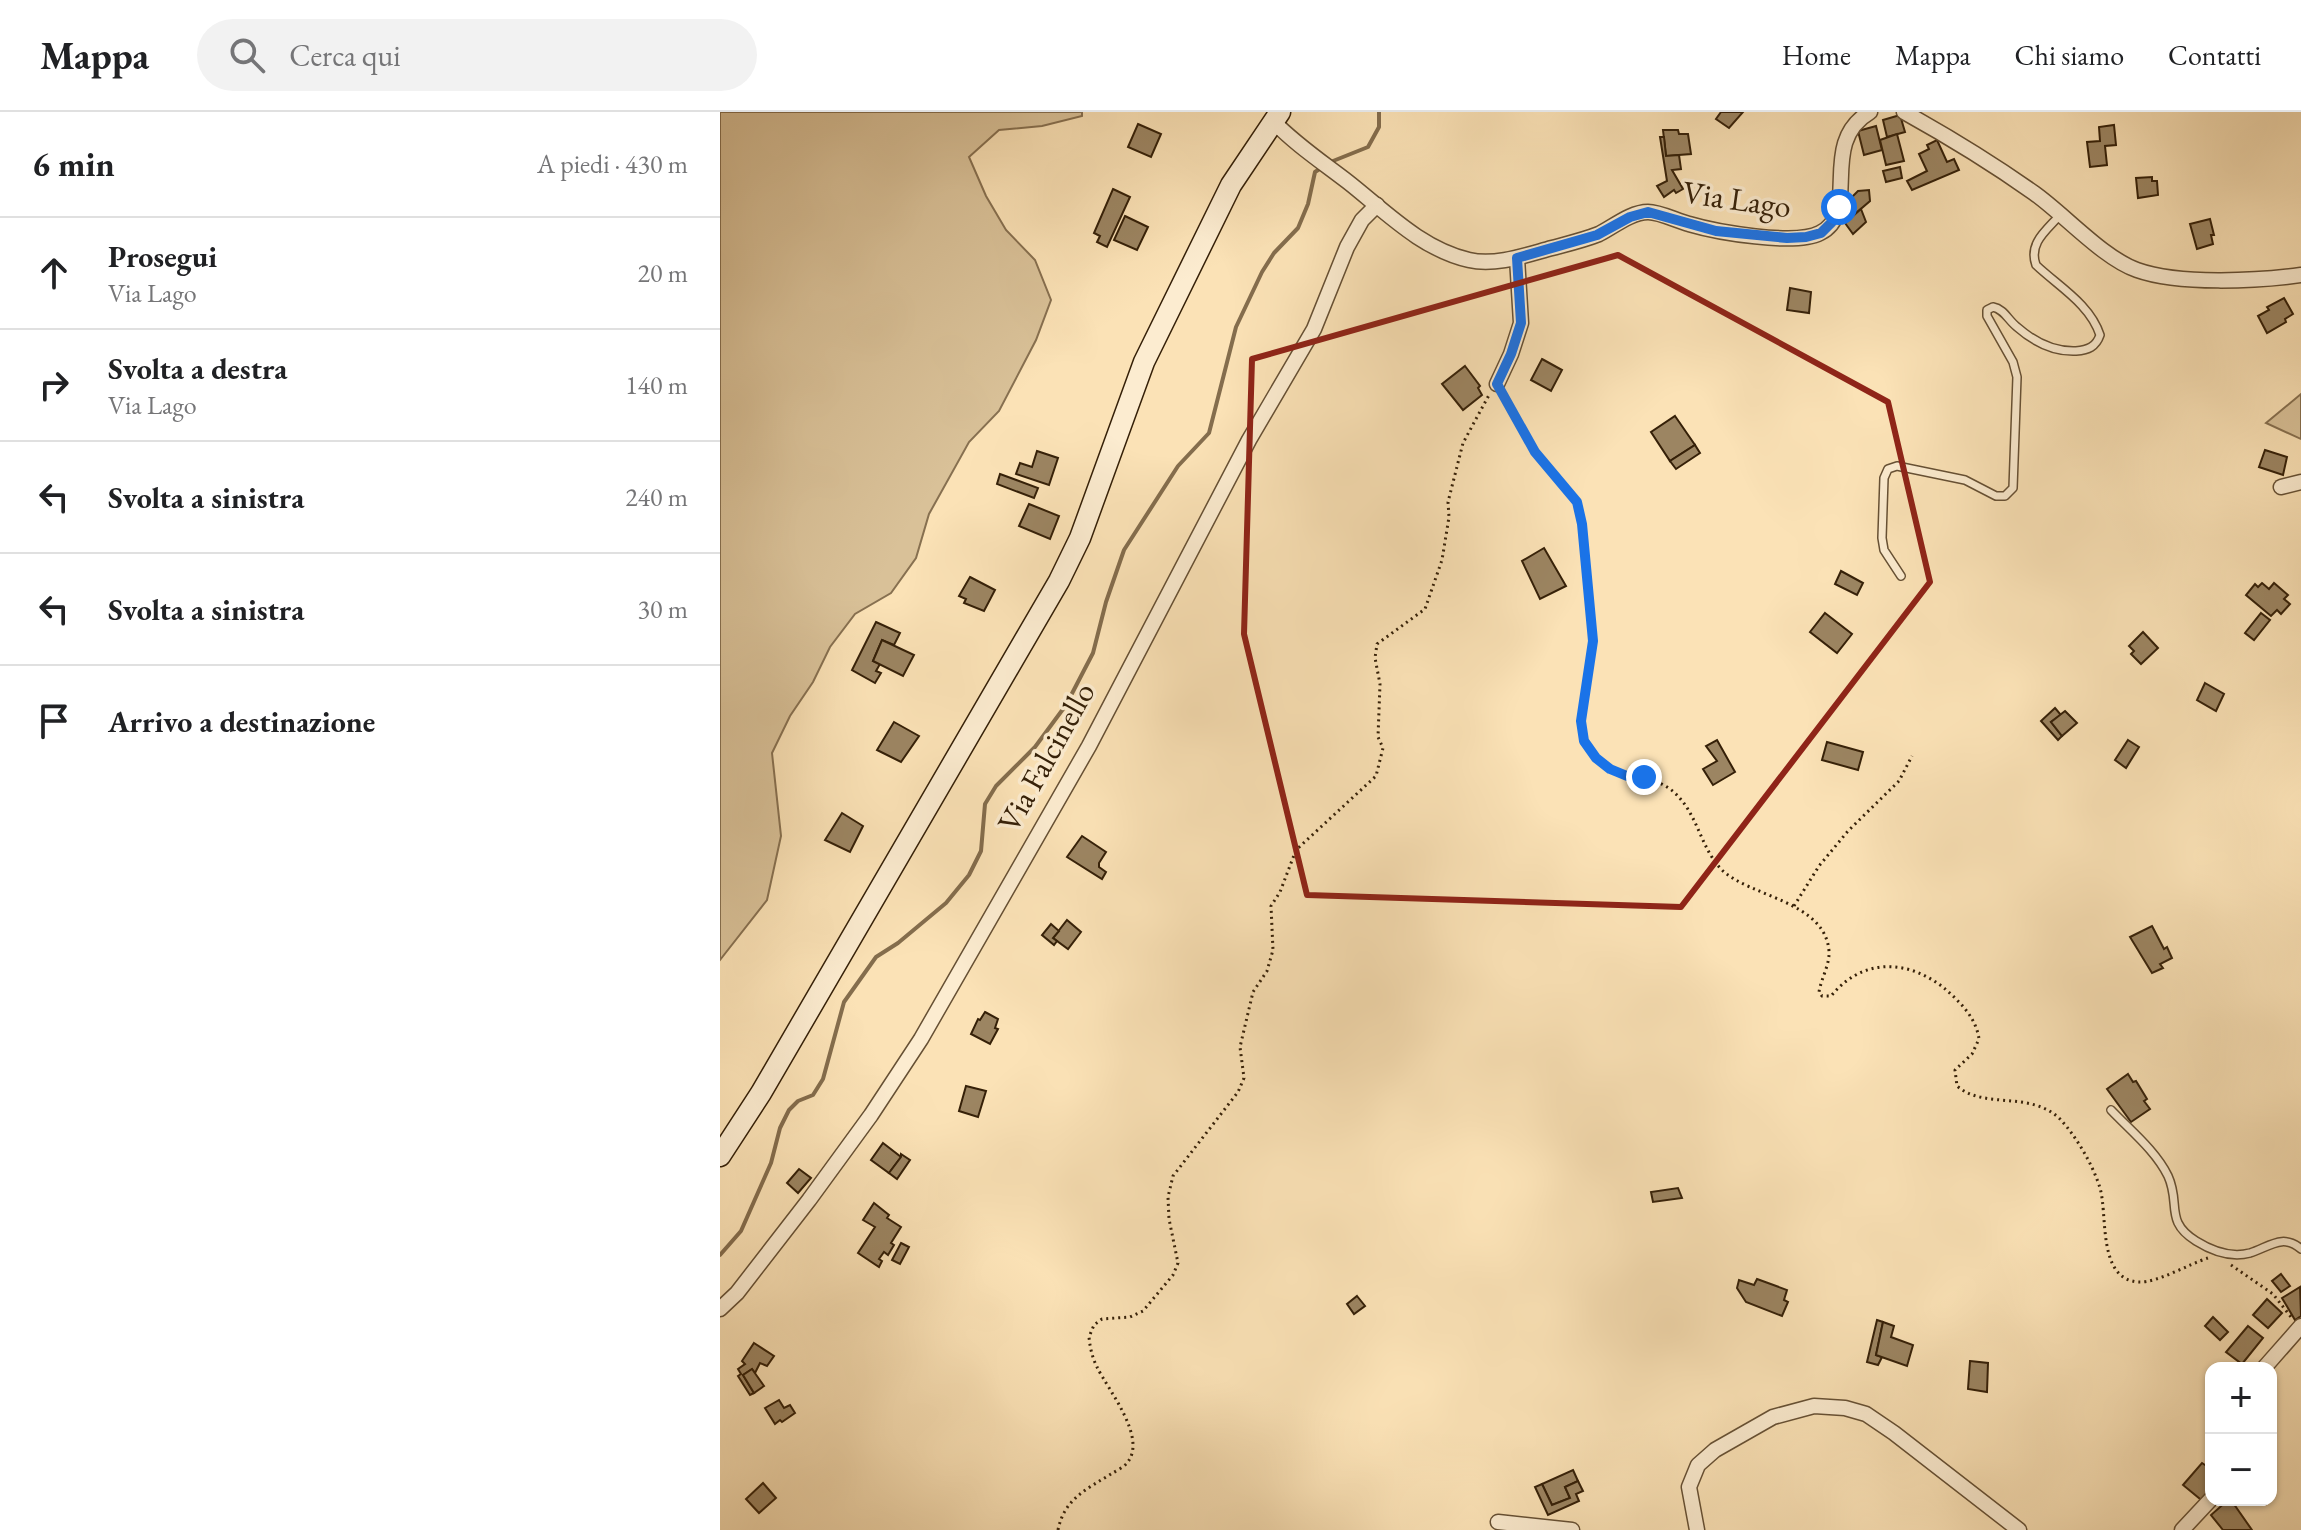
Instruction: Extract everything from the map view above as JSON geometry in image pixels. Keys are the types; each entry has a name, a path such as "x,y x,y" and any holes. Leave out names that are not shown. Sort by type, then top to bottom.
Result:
{"street":[{"name":"Via Lago","path":"1279,122 1414,235 1451,254 1488,262 1517,258 1597,235 1630,217 1648,212 1716,231 1787,238 1821,233 1832,222 1839,207 1843,147 1859,119 1870,112"},
{"path":"1904,112 1948,136 2034,192 2117,260 2137,270 2169,278 2260,280 2301,275"},
{"path":"720,1156 761,1093 1059,581 1080,538 1144,362 1231,185 1279,122"},
{"name":"Via Falcinello","path":"720,1309 737,1293 809,1200 921,1039 1089,746 1249,440 1314,329 1347,247 1372,201"},
{"path":"1497,384 1515,345 1521,323 1517,258"},
{"path":"2281,487 2301,482"},
{"path":"2269,1362 2300,1327"},
{"path":"1697,1530 1689,1487 1698,1465 1715,1450 1773,1417 1814,1406 1845,1408 1866,1414 2019,1530"},
{"path":"2182,1530 2205,1505"},
{"path":"1498,1522 1572,1530"}],"lane":[{"path":"1901,576 1884,550 1882,538 1884,478 1888,469 1897,466 1965,480 1996,496 2005,496 2013,488 2017,377 2013,362 1987,316 1987,310 1999,308 2016,326 2050,348 2065,352 2085,350 2098,341 2100,335 2093,320 2070,292 2036,265 2034,258 2036,244 2062,214"},
{"path":"2111,1110 2159,1161 2169,1178 2178,1226 2194,1240 2231,1255 2248,1253 2278,1241 2289,1242 2301,1249"}],"path":[{"path":"1058,1530 1060,1518 1070,1503 1085,1488 1127,1464 1132,1451 1132,1432 1096,1365 1089,1337 1094,1325 1102,1319 1130,1317 1143,1311 1173,1275 1178,1263 1169,1219 1168,1197 1173,1176 1238,1092 1244,1078 1240,1047 1246,1020 1253,992 1267,971 1273,950 1271,906 1280,892 1296,850 1376,776 1383,748 1378,737 1380,684 1375,658 1377,644 1425,609 1442,560 1449,517 1448,502 1463,443 1475,424 1483,402 1497,384 1535,452 1577,502 1582,524 1593,641 1581,721 1584,741 1596,758 1610,769 1655,781 1679,796 1695,820 1710,855 1724,871 1745,886 1769,893 1808,916 1821,931 1829,950 1820,981 1819,992 1822,996 1831,996 1842,982 1877,967 1908,967 1929,976 1961,1004 1972,1019 1979,1039 1972,1054 1955,1070 1957,1086 1970,1094 2046,1107 2063,1122 2100,1188 2109,1255 2120,1273 2132,1281 2149,1281 2210,1258"},
{"path":"1794,906 1819,866 1848,831 1899,781 1912,756"},
{"path":"2222,1262 2273,1294 2300,1327"}],"highlighted area":[{"path":"1618,255 1888,402 1930,582 1681,907 1307,895 1244,634 1252,359"}],"shaded area":[{"path":"720,112 1082,112 1082,116 1042,126 999,130 969,157 986,196 1006,230 1035,260 1051,300 1036,340 999,411 969,442 929,514 916,558 891,593 855,614 830,647 813,682 790,716 772,753 781,836 767,900 720,960"},
{"path":"2301,394 2301,439 2266,423"}],"building":[{"path":"1721,112 1743,112 1729,128 1716,119"},
{"path":"1900,115 1905,132 1887,137 1883,120"},
{"path":"1138,124 1161,134 1151,157 1128,147"},
{"path":"2114,125 2116,145 2105,146 2107,165 2090,167 2087,142 2100,141 2099,127"},
{"path":"1876,126 1882,150 1864,155 1858,131"},
{"path":"1663,130 1688,134 1691,154 1666,156"},
{"path":"1897,134 1904,161 1886,165 1880,140"},
{"path":"1660,137 1664,137 1666,156 1679,155 1681,169 1672,170 1683,189 1676,193 1674,190 1664,197 1657,186 1667,181"},
{"path":"1937,140 1947,162 1954,159 1959,170 1912,190 1907,181 1927,171 1919,154"},
{"path":"1900,167 1902,178 1886,182 1883,171"},
{"path":"2152,177 2152,181 2157,181 2158,195 2138,198 2136,178"},
{"path":"1113,189 1130,197 1107,247 1097,242 1100,236 1094,233"},
{"path":"1869,190 1870,201 1856,213 1850,199 1858,191"},
{"path":"1861,209 1866,222 1853,234 1845,223"},
{"path":"1125,216 1148,227 1137,250 1114,240"},
{"path":"2210,219 2213,244 2197,249 2190,224"},
{"path":"1790,288 1811,292 1809,313 1787,310"},
{"path":"2284,298 2293,314 2267,333 2258,316"},
{"path":"1542,359 1562,370 1551,391 1531,380"},
{"path":"1465,366 1480,386 1482,395 1463,410 1442,384"},
{"path":"1675,416 1695,445 1670,461 1651,432"},
{"path":"1695,445 1700,453 1676,469 1670,461"},
{"path":"2265,450 2287,457 2283,475 2259,467"},
{"path":"1037,451 1058,458 1049,485 1016,474 1020,463 1032,467"},
{"path":"1000,474 1038,488 1034,498 997,484"},
{"path":"1029,504 1059,516 1050,539 1019,526"},
{"path":"1544,548 1566,586 1540,599 1522,561"},
{"path":"1841,571 1863,583 1857,595 1835,584"},
{"path":"970,577 995,590 984,611 964,603 966,599 959,596"},
{"path":"2262,583 2269,589 2274,583 2288,595 2284,599 2290,604 2281,614 2277,610 2271,616 2246,595 2255,584 2258,587"},
{"path":"1825,613 1852,634 1837,653 1810,632"},
{"path":"2261,613 2270,620 2254,640 2245,633"},
{"path":"876,622 900,633 894,645 882,640 873,661 880,664 876,671 881,673 875,683 852,670"},
{"path":"2143,632 2158,648 2141,664 2131,654 2134,651 2129,646"},
{"path":"882,640 914,655 903,676 873,661"},
{"path":"2205,683 2224,694 2216,711 2197,700"},
{"path":"2055,708 2061,715 2051,722 2062,736 2058,740 2041,721"},
{"path":"2065,711 2077,723 2062,736 2051,722"},
{"path":"894,722 919,736 901,762 877,750"},
{"path":"1717,740 1735,772 1713,785 1703,769 1717,761 1706,746"},
{"path":"2128,740 2139,747 2126,768 2115,760"},
{"path":"1827,742 1863,752 1858,770 1822,760"},
{"path":"842,813 863,826 850,852 825,840"},
{"path":"1082,836 1106,852 1099,863 1099,867 1106,872 1102,879 1067,857"},
{"path":"1067,920 1081,932 1068,949 1053,938"},
{"path":"1051,924 1059,931 1053,938 1057,941 1054,945 1042,935"},
{"path":"2152,926 2172,958 2160,964 2163,968 2152,973 2130,937"},
{"path":"985,1012 998,1019 995,1028 998,1029 990,1044 971,1034"},
{"path":"2128,1074 2133,1082 2136,1081 2150,1109 2131,1122 2107,1089"},
{"path":"966,1086 986,1091 978,1117 959,1111"},
{"path":"883,1143 901,1157 889,1173 871,1160"},
{"path":"901,1154 910,1160 897,1179 889,1173"},
{"path":"799,1169 811,1178 798,1193 787,1183"},
{"path":"1678,1188 1682,1198 1653,1202 1651,1192"},
{"path":"874,1203 889,1215 887,1218 901,1227 888,1255 884,1252 879,1259 882,1261 879,1267 858,1253 875,1227 863,1220"},
{"path":"901,1243 909,1247 900,1264 892,1260"},
{"path":"2281,1274 2290,1286 2281,1292 2272,1281"},
{"path":"1757,1279 1787,1290 1784,1300 1788,1302 1782,1316 1746,1302 1737,1288 1739,1280 1754,1285"},
{"path":"2300,1287 2301,1316 2295,1320 2282,1298"},
{"path":"1357,1296 1365,1306 1354,1314 1347,1304"},
{"path":"2267,1299 2282,1313 2268,1328 2253,1315"},
{"path":"2213,1317 2228,1332 2220,1340 2205,1326"},
{"path":"1877,1320 1883,1322 1876,1355 1882,1357 1878,1365 1867,1362"},
{"path":"1883,1322 1894,1326 1891,1337 1913,1345 1907,1366 1876,1355"},
{"path":"2248,1326 2263,1338 2244,1362 2226,1352"},
{"path":"754,1343 774,1356 767,1366 760,1363 755,1373 752,1369 743,1375 754,1393 750,1395 738,1376 741,1374 738,1369 745,1364 742,1361"},
{"path":"1970,1361 1988,1363 1987,1392 1968,1389"},
{"path":"752,1369 764,1386 754,1393 743,1375"},
{"path":"779,1400 784,1408 790,1405 795,1413 775,1424 765,1408"},
{"path":"2202,1463 2205,1465 2205,1503 2183,1485"},
{"path":"1573,1470 1578,1481 1565,1487 1570,1498 1552,1505 1542,1484"},
{"path":"1578,1481 1583,1491 1576,1494 1579,1501 1548,1515 1535,1487 1542,1484 1552,1505 1570,1498 1565,1487"},
{"path":"763,1483 776,1498 759,1513 746,1499"},
{"path":"2221,1506 2235,1506 2252,1530 2223,1530 2211,1515"}],"waterway":[{"path":"1328,163 1368,147 1379,127 1379,112"},
{"path":"720,1255 741,1231 771,1163 780,1128 789,1110 798,1101 813,1095 823,1079 844,1002 876,957 946,903 969,875 981,851 985,804 996,786 1035,747 1066,705 1093,653 1124,550 1178,466 1209,433 1236,327 1262,272 1274,253 1298,228 1308,204 1315,172 1321,168"}],"route":[{"path":"1644,777 1627,776 1610,769 1596,758 1584,741 1581,721 1593,641 1582,524 1577,502 1535,452 1497,384 1521,323 1517,258 1597,235 1630,217 1648,212 1716,231 1787,238 1821,233 1832,222 1839,207"}]}
